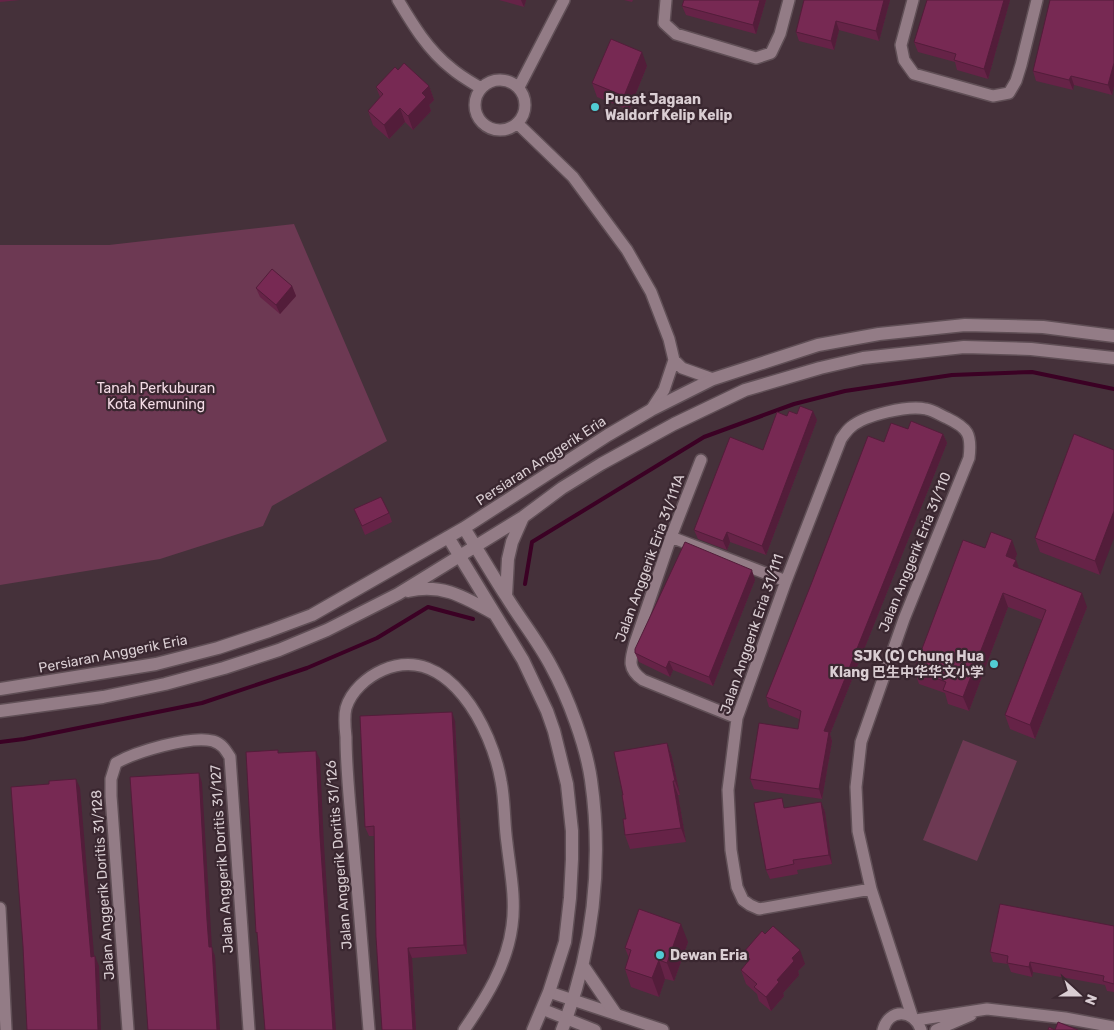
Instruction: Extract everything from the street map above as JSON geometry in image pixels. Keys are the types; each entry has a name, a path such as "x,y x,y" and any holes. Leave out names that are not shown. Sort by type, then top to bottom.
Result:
{"main road":[{"name":"Persiaran Anggerik Eria","path":"0,689 156,664 218,648 312,615 464,528 608,434 651,410 713,379 818,345 879,334 965,325 1044,327 1114,336"},
{"path":"0,711 103,697 165,684 224,668 279,650 327,630 398,594 523,517 562,488 601,464 674,424 745,390 820,368 863,358 964,347 1030,349 1114,358"},
{"path":"506,597 508,559 512,542 523,517"},
{"path":"464,528 551,666 569,704 591,779 595,865 592,919 574,1000 564,1024"},
{"path":"448,537 523,660 554,731 567,784 572,831 570,898 565,942 549,992 532,1030"},
{"path":"398,594 423,588 440,590 467,599 493,613"},
{"path":"583,966 615,1013"}],"street":[{"path":"398,0 427,45 450,68 481,88"},
{"path":"519,87 564,0"},
{"path":"666,0 664,23 676,34 756,58 771,53 780,34 789,0"},
{"path":"913,0 901,45 904,60 914,74 993,96 1009,93 1016,81 1037,0"},
{"path":"501,79 519,87 525,107 517,123 510,128 502,130 486,126 479,120 474,104 476,95 481,88 486,83 501,79"},
{"path":"517,123 573,177 627,250 651,292 669,338 674,360 664,390 651,410"},
{"path":"674,360 682,368 690,372 713,379"},
{"name":"Jalan Anggerik Eria 31/111","path":"871,889 759,909 750,905 743,900 737,887 731,850 728,790 737,718 786,581 841,439 857,423 882,414 913,407 928,409"},
{"name":"Jalan Anggerik Eria 31/110","path":"916,1022 871,889 858,831 856,787 860,742 904,619 968,458 971,444 962,426 928,409"},
{"name":"Jalan Anggerik Eria 31/111A","path":"701,460 670,537 630,657 631,667 636,675 643,680 737,718"},
{"path":"670,537 786,581"},
{"name":"Jalan Anggerik Doritis 31/126","path":"369,1030 347,769 346,710 350,697 363,683 380,671 393,666 418,664 435,671 471,705 481,721 496,757 502,782 511,881 512,925 506,951 496,979 464,1030"},
{"name":"Jalan Anggerik Doritis 31/127","path":"167,745 193,741 212,741 223,746 230,756 250,1030"},
{"name":"Jalan Anggerik Doritis 31/128","path":"128,1030 111,778 116,763 128,756 167,745"},
{"path":"0,908 6,1030"},
{"path":"549,992 663,1030"},
{"path":"542,1009 564,1024 595,1030"},
{"path":"936,1030 987,1009"},
{"path":"882,1030 885,1023 894,1015 906,1014 916,1022 987,1009 1114,1027"}],"green space":[{"name":"Tanah Perkuburan Kota Kemuning","path":"294,224 387,441 272,506 263,526 160,559 0,585 0,245 109,245"},
{"path":"963,740 1017,761 977,861 923,840"}],"building":[{"path":"684,0 760,0 753,25 682,6"},
{"path":"804,0 884,0 876,31 836,21 831,41 796,32"},
{"path":"927,0 1004,0 984,69 954,60 956,54 914,42"},
{"path":"1050,0 1114,0 1114,63 1108,85 1071,76 1069,80 1033,71"},
{"path":"611,39 642,52 624,96 592,83"},
{"path":"404,63 429,86 422,93 426,97 408,116 400,108 384,125 368,111 383,94 376,87 395,67 398,70"},
{"path":"272,269 292,286 276,305 256,288"},
{"path":"800,406 813,411 762,546 727,532 723,541 694,530 730,437 763,450 777,412 787,416 789,411 797,414"},
{"path":"911,421 943,434 824,731 829,732 819,789 750,779 759,723 798,729 801,711 766,697 868,436 884,442 891,423 908,429"},
{"path":"1074,434 1114,450 1114,511 1095,561 1035,538"},
{"path":"381,497 389,513 362,526 354,509"},
{"path":"991,532 1012,540 1006,556 1016,560 1013,566 1082,593 1030,725 1005,715 1046,610 1003,593 963,697 943,690 946,682 914,670 963,540 985,548"},
{"path":"685,542 752,570 709,677 669,661 666,668 635,653 635,649"},
{"path":"452,712 464,945 408,948 413,1030 382,1030 376,937 374,826 365,827 360,716"},
{"path":"667,743 675,781 673,781 681,828 625,835 623,819 626,819 623,795 614,752"},
{"path":"278,750 278,753 316,751 333,1030 265,1030 256,933 246,752"},
{"path":"199,773 207,920 209,947 212,947 217,1030 148,1030 130,777"},
{"path":"76,779 91,957 95,956 98,1030 27,1030 23,946 11,787 49,784 49,781"},
{"path":"782,798 784,808 821,802 829,855 793,860 794,864 766,870 754,803"},
{"path":"1000,904 1114,926 1114,984 1103,981 1104,976 1030,962 1029,967 1007,963 1008,956 990,952"},
{"path":"639,909 681,924 667,963 659,960 652,978 625,969 631,950 625,948"},
{"path":"773,926 800,950 792,958 794,961 777,980 779,982 766,997 754,987 757,984 741,970 750,959 743,953 762,931 765,934"},
{"path":"1058,1022 1078,1030 1055,1030"}],"waterway":[{"path":"525,584 532,542 704,437 794,404 845,391 952,375 1032,372 1114,389"},
{"path":"0,742 24,739 202,703 307,668 377,638 428,607 473,619"}],"place":[{"name":"Pusat Jagaan Waldorf Kelip Kelip","path":"595,107"},
{"name":"SJK (C) Chung Hua Klang 巴生中华华文小学","path":"994,664"},
{"name":"Dewan Eria","path":"660,955"}]}
